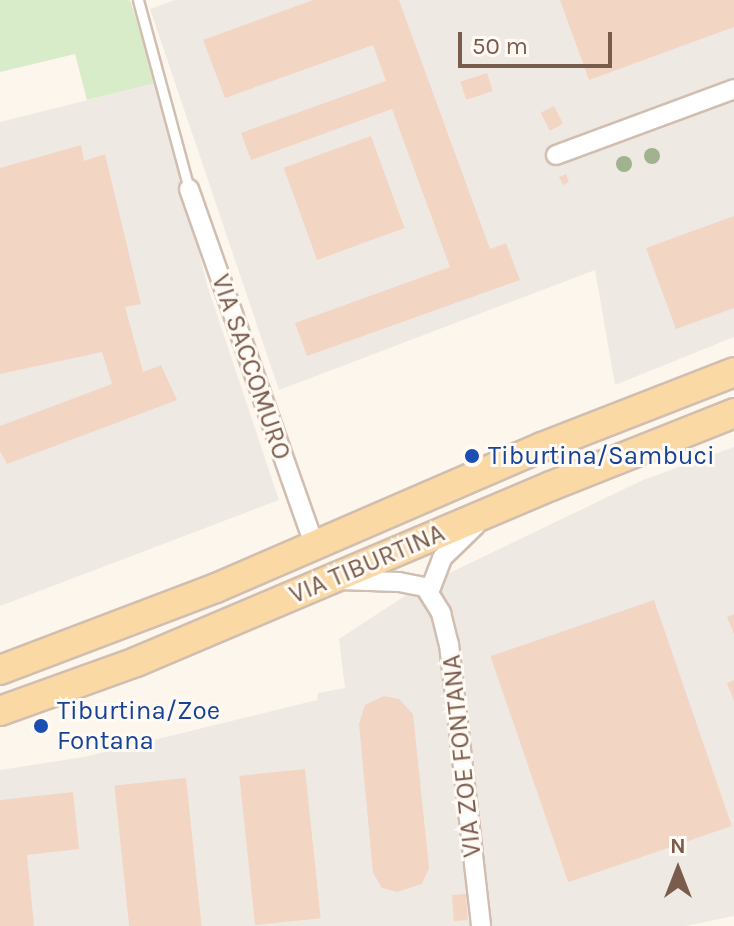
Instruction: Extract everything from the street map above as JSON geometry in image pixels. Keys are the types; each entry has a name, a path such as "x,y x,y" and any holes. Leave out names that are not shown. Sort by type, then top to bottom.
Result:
{"main road":[{"name":"VIA TIBURTINA","path":"0,670 144,617 542,447 734,372"},
{"name":"VIA TIBURTINA","path":"0,711 123,667 492,510 734,413"}],"street":[{"path":"556,155 734,89"},
{"name":"VIA SACCOMURO","path":"189,189 314,544"},
{"path":"328,580 399,582 430,590 442,558 492,510"},
{"name":"VIA ZOE FONTANA","path":"430,590 445,623 449,644 481,926"}],"lane":[{"path":"138,0 189,189"}],"shaded area":[{"path":"175,0 734,0 734,337 615,385 595,270 279,390 150,9"},
{"path":"156,83 208,288 279,500 0,606 0,122"},
{"path":"734,447 734,916 686,926 0,926 0,770 84,757 317,700 318,693 345,688 339,639 414,590 643,480"}],"green space":[{"path":"0,0 130,0 156,83 87,100 75,54 0,72"}],"building":[{"path":"313,0 399,0 490,249 506,243 520,280 307,356 295,323 450,267 392,109 251,160 241,133 386,81 373,45 225,98 203,40"},
{"path":"560,0 734,0 734,27 589,80"},
{"path":"487,73 493,91 466,100 460,82"},
{"path":"554,106 563,124 550,131 541,113"},
{"path":"371,136 405,228 317,260 284,168"},
{"path":"81,145 84,161 105,154 141,304 125,307 143,372 161,365 177,400 7,464 0,451 0,426 112,384 102,352 0,374 0,168"},
{"path":"566,174 569,182 563,185 559,177"},
{"path":"734,216 734,308 676,329 646,248"},
{"path":"654,600 732,826 568,882 490,656"},
{"path":"734,614 734,634 727,617"},
{"path":"734,680 734,701 727,683"},
{"path":"384,696 399,699 413,714 429,868 422,884 397,892 382,888 373,873 359,724 365,705"},
{"path":"305,769 321,918 255,925 239,776"},
{"path":"186,778 202,926 129,926 114,786"},
{"path":"73,792 79,849 27,855 34,926 0,926 0,800"},
{"path":"466,894 468,920 454,921 452,895"}],"place":[{"name":"Tiburtina/Sambuci","path":"472,456"},
{"name":"Tiburtina/Zoe Fontana","path":"41,726"}]}
